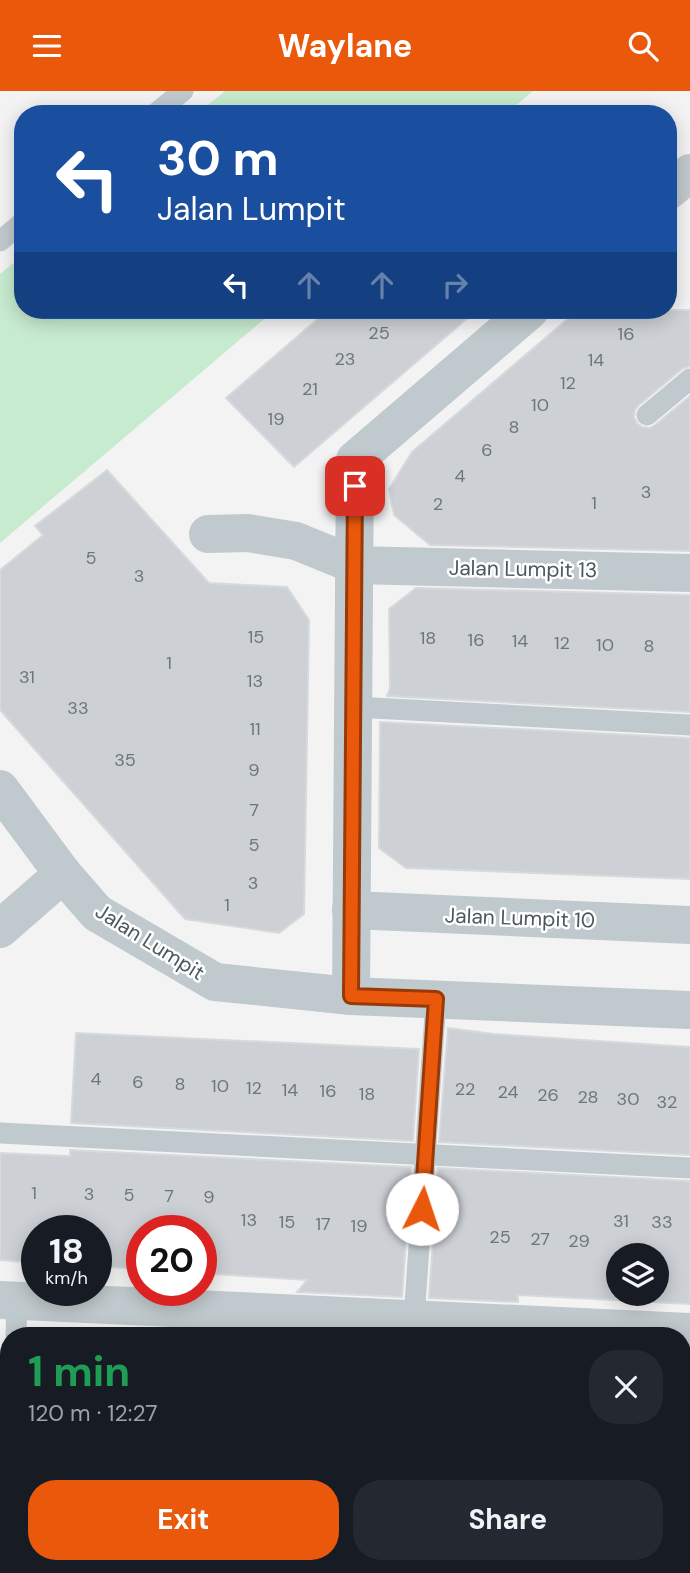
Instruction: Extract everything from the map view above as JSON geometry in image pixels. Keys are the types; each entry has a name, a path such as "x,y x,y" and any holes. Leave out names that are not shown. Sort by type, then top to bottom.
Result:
{"street":[{"path":"351,996 355,460 520,319"},
{"path":"208,534 248,533 296,541 355,565"},
{"name":"Jalan Lumpit 13","path":"355,565 690,573"},
{"name":"Jalan Lumpit","path":"0,789 63,874 97,913 215,982 351,996 690,1010"},
{"path":"0,929 63,874"},
{"name":"Jalan Lumpit 10","path":"351,910 690,925"},
{"path":"11,1312 167,1321 414,1319 584,1327"}],"lane":[{"path":"166,105 183,91"},
{"path":"0,241 14,229"},
{"path":"647,415 690,379"},
{"path":"354,707 690,725"},
{"path":"414,1319 436,999"},
{"path":"0,1133 690,1168"}],"green space":[{"path":"225,91 533,91 517,105 208,105"},
{"path":"14,262 14,319 264,319 0,543 0,274"}],"building":[{"path":"677,310 690,310 690,366 682,369 639,405 634,417 642,427 650,428 690,396 690,551 430,545 394,515 389,489 412,452 567,319 677,319"},
{"path":"318,319 467,319 294,467 226,398"},
{"path":"107,470 209,583 287,587 309,620 304,914 279,933 185,919 0,710 0,570 43,535 35,526"},
{"path":"416,588 690,595 690,712 387,696 390,688 389,609"},
{"path":"380,722 690,738 690,879 406,868 379,848"},
{"path":"448,1028 494,1034 690,1047 690,1155 439,1142"},
{"path":"76,1033 419,1049 413,1141 71,1123"},
{"path":"70,1150 411,1167 402,1297 297,1292 307,1280 217,1274 217,1215 126,1215 126,1268 112,1267 112,1215 21,1215 21,1262 0,1260 0,1153 70,1156"},
{"path":"438,1168 690,1181 690,1304 669,1303 669,1243 606,1243 606,1300 518,1295 518,1302 429,1298"}],"route":[{"path":"355,486 351,996 436,999 422,1209"}]}
